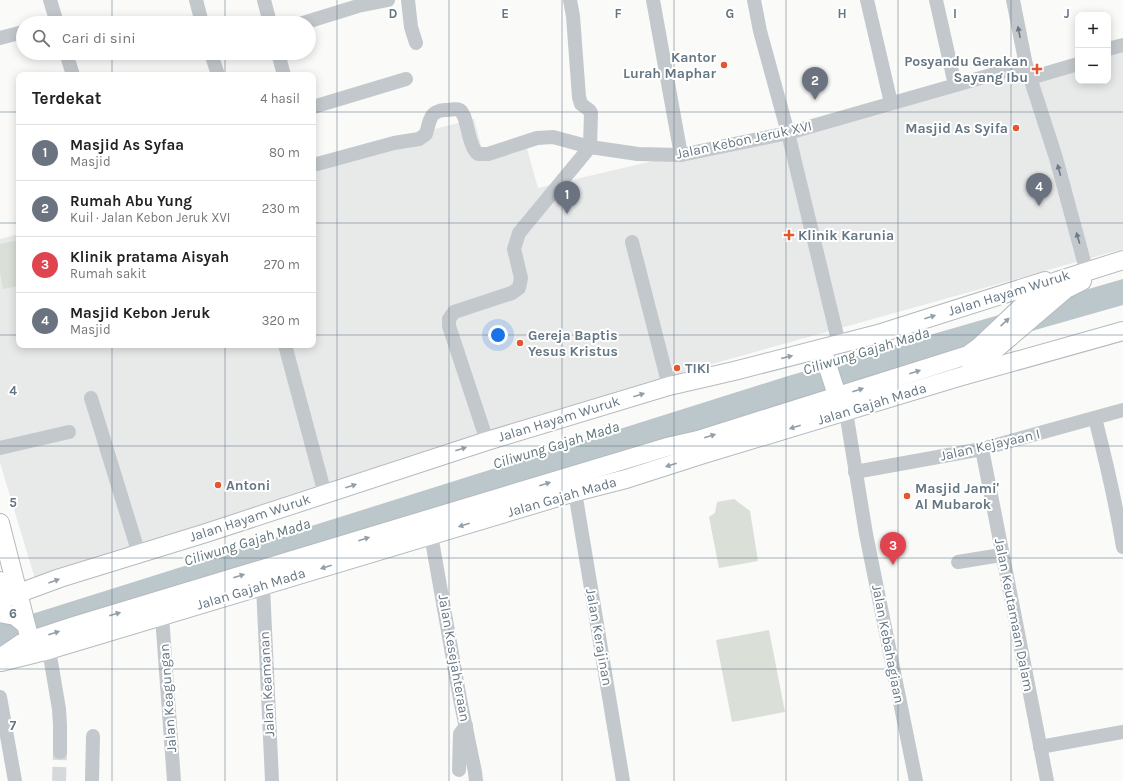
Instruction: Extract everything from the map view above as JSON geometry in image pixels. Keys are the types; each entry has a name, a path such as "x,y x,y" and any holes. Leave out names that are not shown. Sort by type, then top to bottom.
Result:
{"main road":[{"name":"Jalan Hayam Wuruk","path":"16,615 60,578 139,554 487,441 669,386 824,356 839,344 1083,275 1123,259"},
{"name":"Jalan Gajah Mada","path":"0,658 14,648 16,615 499,507 575,492 626,479 704,454 973,351 1046,286 1123,259"},
{"name":"Jalan Hayam Wuruk","path":"1083,275 1123,268"},
{"path":"959,377 977,366 1083,275"},
{"name":"Jalan Gajah Mada","path":"0,662 49,650 431,535 499,507 667,447 844,401 959,377 1123,331"},
{"path":"824,356 844,401 871,410 888,409 966,388 1123,341"},
{"path":"0,523 16,615"},
{"path":"0,581 16,615"}],"street":[{"path":"50,0 55,16"},
{"path":"196,0 200,16"},
{"path":"264,0 268,16"},
{"path":"316,19 358,6 388,0"},
{"path":"408,0 411,27 416,43"},
{"path":"487,441 449,326 449,319 454,312 512,293 519,288 521,278 514,249 519,233 590,147 591,113 581,104 579,97 573,16 570,0"},
{"path":"653,0 681,155"},
{"path":"754,0 760,31 788,133 839,344"},
{"path":"867,0 891,103"},
{"path":"936,0 955,85"},
{"path":"1013,0 1028,72 1056,158 1083,275"},
{"path":"0,38 16,34"},
{"path":"1111,48 1123,45"},
{"path":"68,60 72,72"},
{"path":"213,60 217,72"},
{"path":"280,60 283,72"},
{"name":"Jalan Kebon Jeruk XVI","path":"316,164 394,143 419,139 426,134 433,114 442,110 461,110 468,127 472,147 478,154 488,154 537,138 553,137 590,147 638,154 681,155 788,133 955,85 1075,64"},
{"path":"316,106 406,79"},
{"path":"632,242 669,386"},
{"path":"286,348 325,494"},
{"path":"91,398 139,554"},
{"name":"Jalan Kebahagiaan","path":"844,401 855,472 882,615 916,781"},
{"name":"Jalan Kejayaan I","path":"855,472 982,449 1123,410"},
{"path":"1095,418 1117,512 1123,548"},
{"path":"0,448 69,432"},
{"name":"Jalan Keutamaan Dalam","path":"982,449 1047,781"},
{"name":"Jalan Kerajinan","path":"575,492 623,781"},
{"name":"Jalan Kesejahteraan","path":"431,535 476,781"},
{"path":"958,562 1002,555"},
{"name":"Jalan Keamanan","path":"262,586 272,781"},
{"name":"Jalan Keagungan","path":"162,616 174,781"},
{"path":"49,650 59,709 60,752"},
{"path":"0,697 15,781"},
{"path":"459,770 460,734 466,725"},
{"path":"1040,746 1123,732"},
{"path":"92,781 93,736"}],"shaded area":[{"path":"1123,49 1123,249 666,377 139,554 36,582 0,463 0,239 16,235 16,348 316,348 316,159 474,119 482,149 524,138 538,188 1075,62 1075,84 1111,84 1111,52"},
{"path":"16,241 16,287 3,289 0,272 0,244"},
{"path":"1123,279 1123,305 873,376 0,646 0,623 788,376"},
{"path":"734,499 750,511 758,561 719,568 709,517 715,513 717,502"},
{"path":"769,630 785,712 732,722 716,640"}],"tunnel":[{"path":"59,781 60,752"}],"place":[{"name":"Kantor Lurah Maphar","path":"724,65"},
{"name":"Posyandu Gerakan Sayang Ibu","path":"1037,69"},
{"name":"Rumah Abu Yung","path":"815,100"},
{"name":"Masjid As Syifa","path":"1016,128"},
{"name":"Masjid Kebon Jeruk","path":"1039,206"},
{"name":"Masjid As Syfaa","path":"567,214"},
{"name":"Klinik Karunia","path":"789,235"},
{"name":"Gereja Baptis Yesus Kristus","path":"520,343"},
{"name":"TIKI","path":"677,368"},
{"name":"Antoni","path":"218,485"},
{"name":"Masjid Jami' Al Mubarok","path":"907,496"},
{"name":"Klinik pratama Aisyah","path":"893,565"}],"water label":[{"name":"Ciliwung Gajah Mada","path":"866,351"},
{"name":"Ciliwung Gajah Mada","path":"556,445"},
{"name":"Ciliwung Gajah Mada","path":"247,542"}]}
